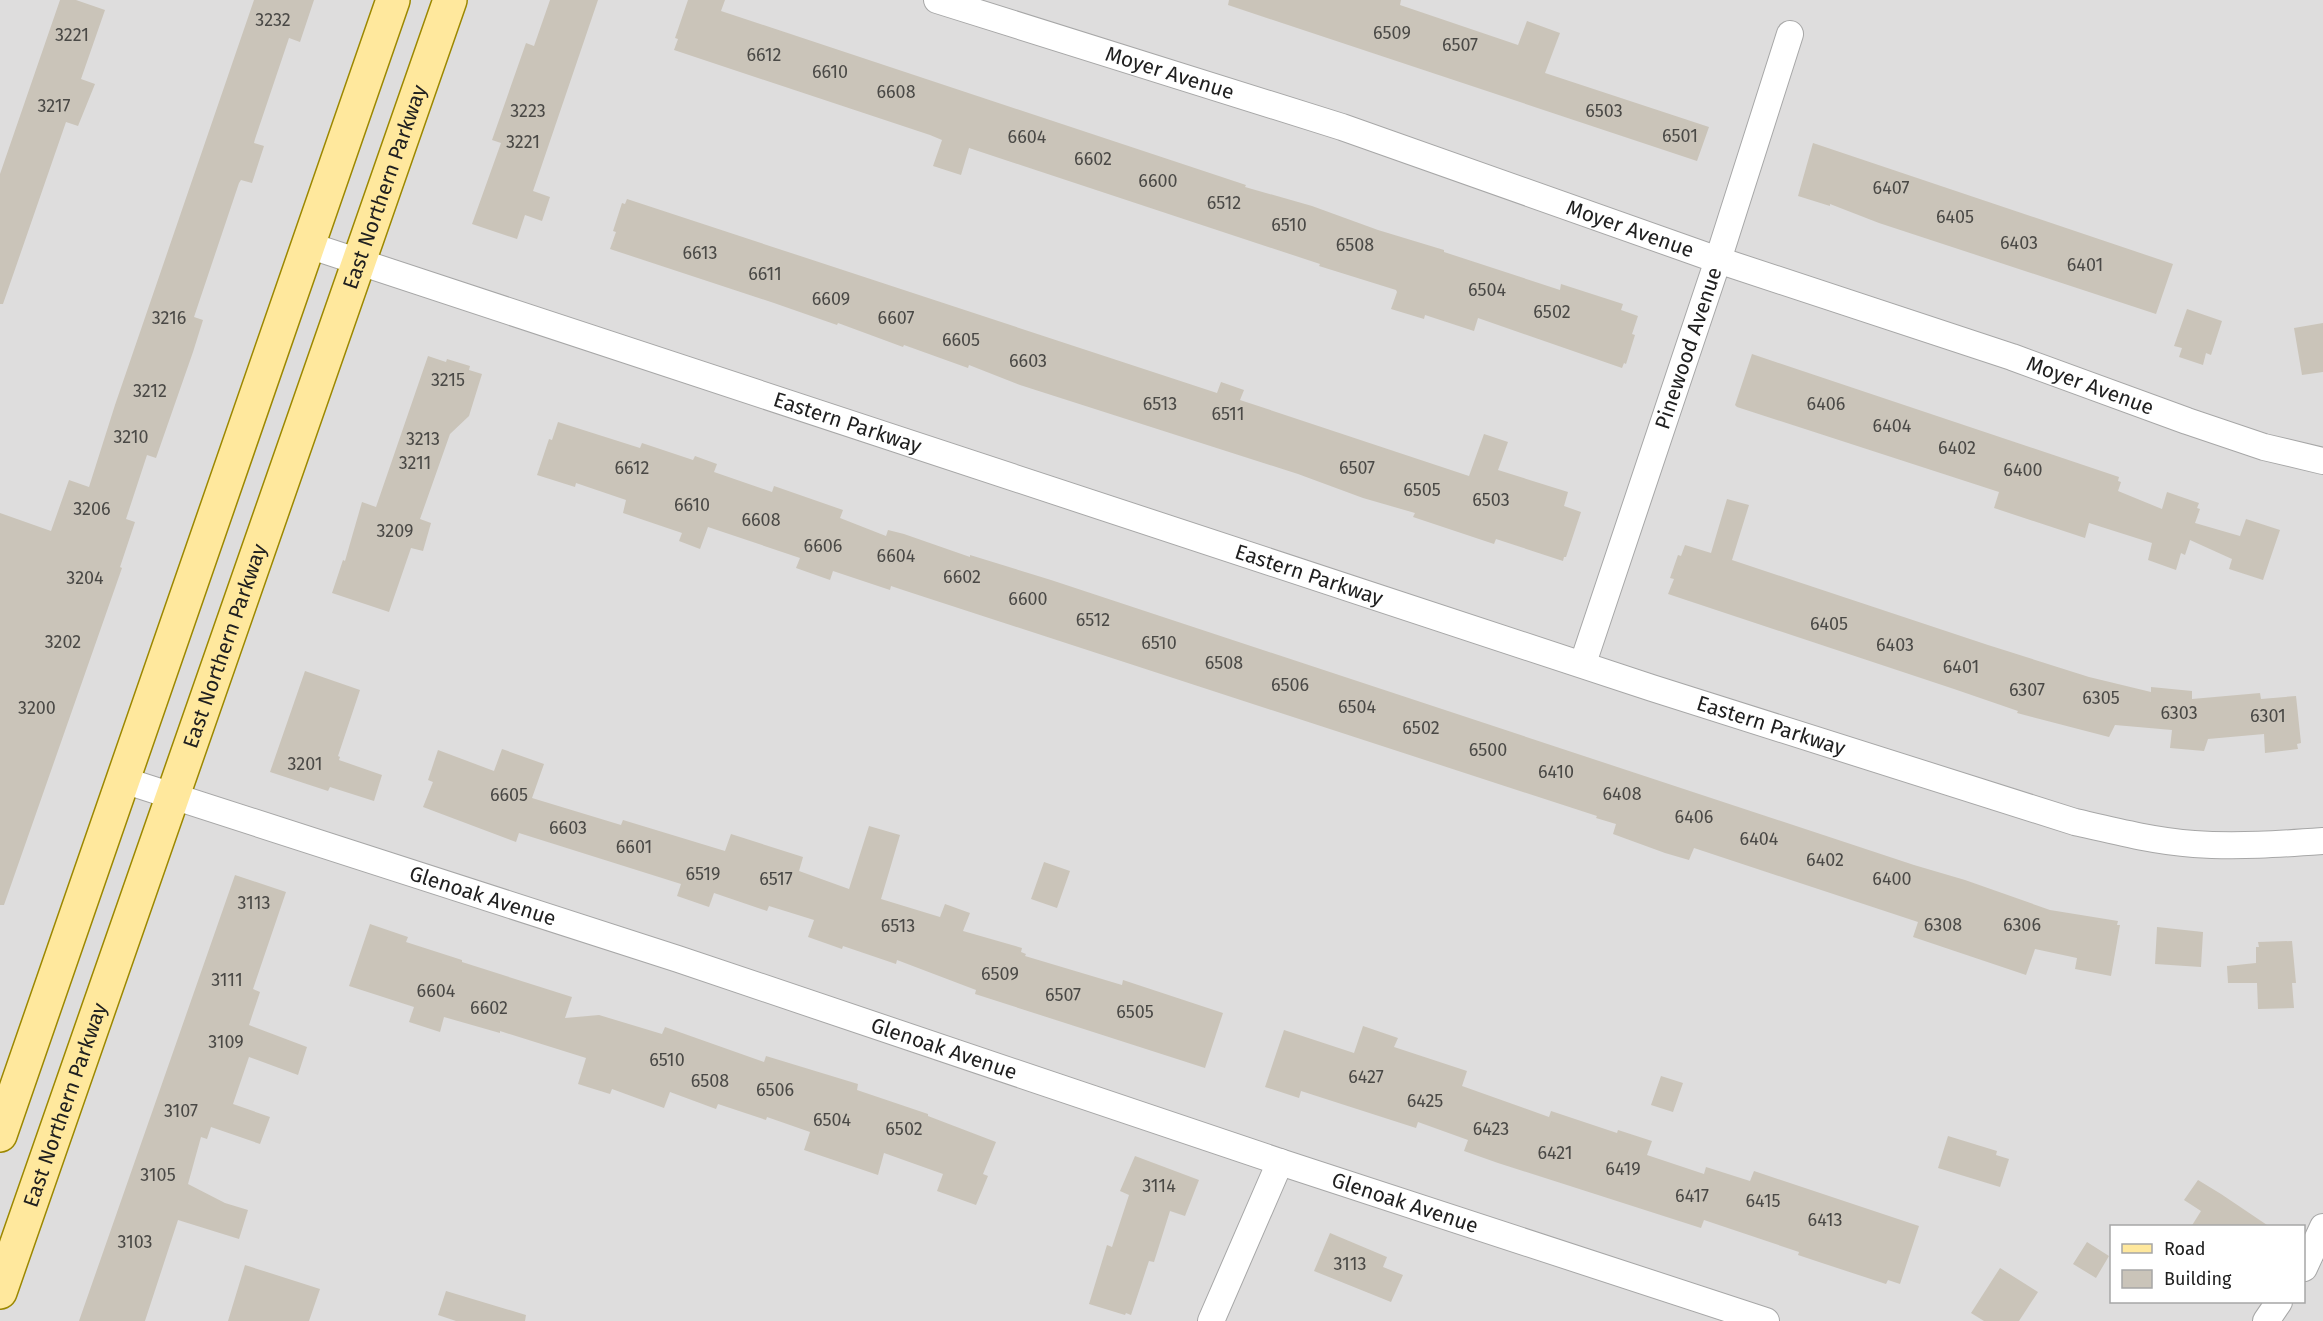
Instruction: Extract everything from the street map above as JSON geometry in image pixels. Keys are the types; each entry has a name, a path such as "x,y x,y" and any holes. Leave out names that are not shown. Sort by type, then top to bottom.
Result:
{"main road":[{"path":"0,1135 393,0"},
{"name":"East Northern Parkway","path":"0,1292 450,0"}],"street":[{"name":"Moyer Avenue","path":"937,0 1342,127 1719,260 2012,357 2198,425 2264,447 2323,461"},
{"name":"Pinewood Avenue","path":"1583,663 1719,260 1791,34"},
{"name":"Eastern Parkway","path":"308,244 1583,663 1652,688 2075,822 2193,844 2323,843"},
{"name":"Glenoak Avenue","path":"123,780 678,959 1280,1162 1766,1321"},
{"path":"1211,1321 1280,1162"},
{"path":"2305,1266 2323,1227"},
{"path":"2305,1275 2323,1268"},
{"path":"2266,1321 2278,1303"}],"shaded area":[{"path":"0,0 2323,0 2323,1321 0,1321"}],"building":[{"path":"60,0 76,0 105,10 81,79 95,84 78,126 66,122 3,304 0,304 0,174"},
{"path":"254,0 314,0 300,42 289,38 255,139 254,143 264,146 252,183 241,180 239,183 194,317 203,320 193,352 156,458 147,455 126,519 135,522 120,567 122,568 4,905 0,905 0,513 51,531 69,480 89,487"},
{"path":"550,0 598,0 533,191 550,197 542,221 525,215 517,239 472,224 501,143 492,140 526,43 534,46"},
{"path":"688,0 725,0 721,11 1560,290 1561,284 1623,304 1621,310 1638,316 1626,364 1624,363 1622,368 1478,318 1474,331 1425,315 1424,319 1391,309 1396,290 969,148 961,175 933,166 942,140 674,50 678,39 675,38"},
{"path":"1229,0 1401,0 1400,5 1518,45 1527,21 1560,33 1545,73 1709,127 1697,161 1228,5"},
{"path":"1813,143 2173,264 2156,314 1879,223 1830,204 1830,206 1798,196"},
{"path":"627,199 1217,393 1221,382 1244,390 1240,400 1469,476 1484,434 1508,442 1498,470 1568,492 1564,506 1581,512 1566,557 1563,561 1496,539 1494,544 1413,517 1415,513 1363,498 1298,474 1020,385 969,365 968,368 904,345 903,347 838,323 837,325 610,249 622,203 625,204"},
{"path":"2187,309 2222,321 2211,355 2206,353 2203,365 2179,357 2182,348 2174,346"},
{"path":"2323,323 2323,372 2302,375 2294,328"},
{"path":"1752,354 2119,477 2118,481 2121,482 2118,491 2162,509 2167,492 2199,503 2197,508 2200,509 2195,523 2240,536 2246,519 2280,530 2263,580 2229,569 2232,559 2190,540 2185,555 2181,553 2176,570 2148,560 2152,543 2089,523 2085,538 1994,508 1999,492 1737,407 1735,405"},
{"path":"428,356 470,366 469,370 482,374 469,416 450,434 420,519 431,523 423,551 411,548 389,612 332,593 343,560 345,561 362,502 376,507"},
{"path":"558,422 640,448 642,443 693,460 695,456 717,464 714,472 772,492 774,486 843,510 840,518 886,536 888,530 904,534 970,557 970,555 1051,580 1965,880 2050,910 2118,921 2117,925 2120,925 2111,976 2075,969 2077,958 2035,949 2026,975 1913,937 1918,922 1694,848 1689,860 1665,853 1613,834 1616,824 1596,818 1597,816 891,586 890,590 833,571 830,580 796,568 800,558 708,527 700,549 679,541 682,533 623,513 626,500 576,483 575,487 537,475 549,439 552,440"},
{"path":"1727,499 1749,505 1732,560 2089,677 2151,692 2151,687 2192,691 2192,699 2260,693 2261,699 2296,696 2301,743 2297,744 2298,749 2265,753 2264,734 2208,739 2204,751 2170,748 2172,730 2115,725 2109,737 2017,713 2018,711 1954,689 1668,594 1674,579 1670,578 1678,555 1681,556 1685,545 1711,553"},
{"path":"305,671 360,690 338,756 339,760 382,775 374,801 330,787 328,791 270,772"},
{"path":"502,749 544,764 532,798 621,825 623,820 725,851 731,834 803,857 799,871 849,889 869,826 900,835 881,899 940,917 945,904 970,913 963,931 1022,948 1021,952 1026,954 1025,956 1122,985 1123,980 1223,1013 1205,1068 975,994 976,990 897,960 896,964 808,937 814,920 769,906 767,911 714,893 709,907 677,896 681,884 519,833 516,842 423,807 433,782 428,780 438,750 494,771"},
{"path":"1044,862 1070,871 1057,908 1031,899"},
{"path":"235,875 286,892 253,989 260,992 249,1025 307,1047 298,1075 249,1057 233,1104 270,1117 260,1144 211,1127 207,1139 201,1137 188,1184 225,1203 248,1210 239,1239 178,1220 145,1321 79,1321"},
{"path":"370,924 408,937 406,942 572,997 565,1018 599,1015 662,1034 665,1027 764,1062 766,1056 858,1084 857,1090 928,1114 928,1116 996,1142 983,1174 988,1176 976,1205 937,1191 943,1174 884,1153 878,1175 804,1150 810,1132 767,1117 766,1120 718,1104 716,1109 670,1092 664,1108 612,1089 610,1094 578,1084 586,1058 500,1031 500,1033 444,1017 440,1032 409,1022 414,1007 349,986"},
{"path":"2157,927 2203,932 2201,967 2155,964"},
{"path":"2292,941 2296,983 2292,983 2294,1008 2258,1009 2257,983 2228,983 2227,966 2256,963 2258,942"},
{"path":"1363,1026 1398,1038 1394,1047 1467,1071 1462,1086 1549,1117 1551,1111 1617,1133 1618,1130 1652,1141 1647,1155 1704,1174 1706,1167 1750,1181 1754,1171 1919,1226 1900,1284 1888,1280 1886,1284 1798,1255 1799,1252 1704,1220 1701,1228 1498,1163 1464,1151 1468,1140 1418,1122 1416,1128 1301,1091 1299,1098 1265,1087 1284,1030 1354,1053"},
{"path":"1661,1076 1683,1083 1673,1112 1651,1105"},
{"path":"1948,1136 1997,1151 1996,1155 2009,1159 2000,1187 1938,1168"},
{"path":"1135,1156 1199,1180 1185,1216 1170,1211 1154,1262 1149,1261 1131,1315 1126,1313 1125,1315 1089,1304 1107,1245 1112,1247 1129,1195 1120,1191"},
{"path":"2198,1180 2267,1225 2192,1225 2201,1211 2184,1200"},
{"path":"1330,1233 1387,1257 1383,1267 1403,1275 1391,1302 1314,1271"},
{"path":"2087,1242 2109,1256 2096,1278 2073,1264"},
{"path":"245,1265 320,1289 309,1321 228,1321"},
{"path":"2000,1268 2038,1292 2019,1321 1984,1321 1971,1313"},
{"path":"446,1291 526,1315 525,1321 456,1321 438,1315"}]}
